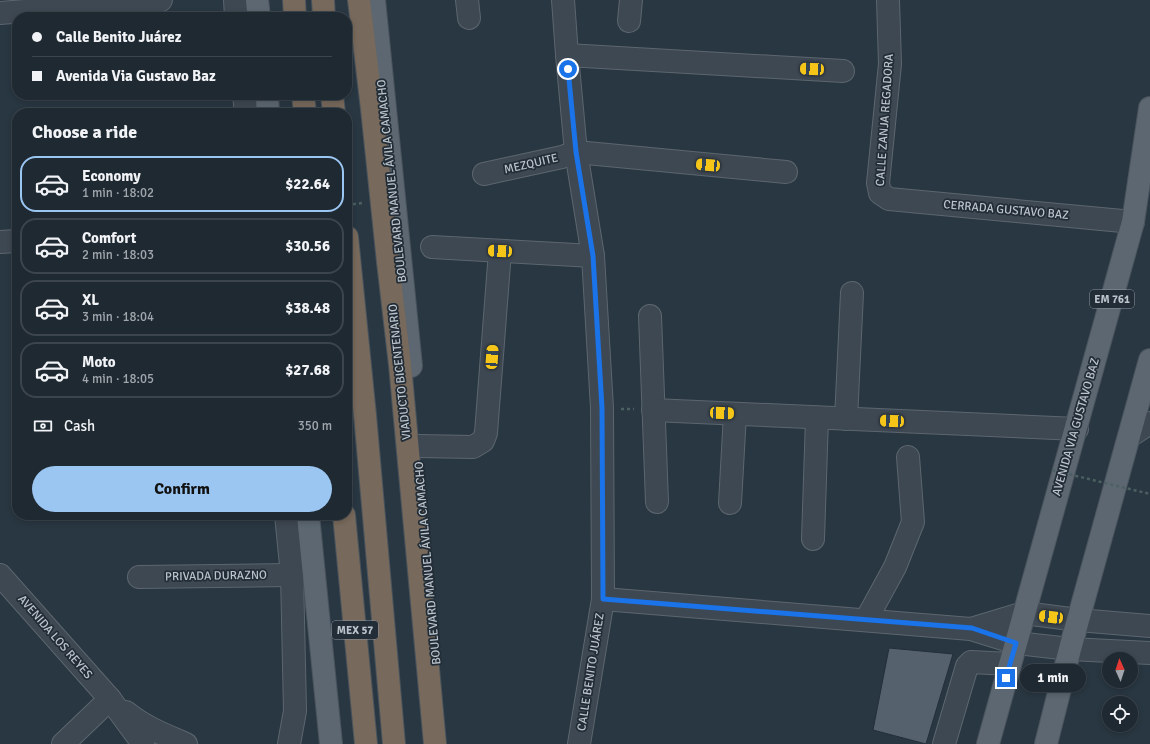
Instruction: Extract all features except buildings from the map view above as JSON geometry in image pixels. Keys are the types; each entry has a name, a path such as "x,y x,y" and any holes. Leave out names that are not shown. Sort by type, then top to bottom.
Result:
{"highway":[{"path":"294,0 295,12"},
{"path":"323,0 324,12"},
{"name":"VIADUCTO BICENTENARIO","path":"359,0 400,365 435,744"},
{"name":"MEX 57","path":"352,286 394,744"},
{"name":"MEX 57","path":"344,520 366,744"}],"main road":[{"path":"257,0 258,12"},
{"name":"BOULEVARD MANUEL ÁVILA CAMACHO","path":"374,0 400,253 445,744"},
{"name":"AVENIDA VIA GUSTAVO BAZ","path":"988,744 1024,613 1056,478 1076,429 1134,222 1150,108"},
{"path":"1046,744 1070,649 1150,360"},
{"path":"309,520 331,744"}],"street":[{"path":"0,13 93,3 161,0"},
{"path":"234,0 235,12"},
{"name":"CALLE BENITO JUÁREZ","path":"563,0 576,152 593,256 602,408 603,599 579,744"},
{"name":"CALLE ZANJA REGADORA","path":"880,193 878,184 890,64 888,0"},
{"path":"567,56 843,71"},
{"path":"576,152 786,172"},
{"name":"MEZQUITE","path":"484,174 562,157 576,152"},
{"name":"CERRADA GUSTAVO BAZ","path":"880,193 889,198 1134,222"},
{"path":"0,242 12,241"},
{"path":"432,247 593,256"},
{"path":"418,446 473,447 483,441 486,433 500,251"},
{"path":"846,419 852,293"},
{"path":"650,316 656,502"},
{"path":"653,410 1076,429"},
{"path":"730,503 735,414"},
{"path":"813,539 817,418"},
{"path":"1130,436 1150,423"},
{"path":"866,620 895,567 913,522 908,457"},
{"path":"286,520 292,575 295,711 289,744"},
{"name":"PRIVADA DURAZNO","path":"139,577 292,575"},
{"name":"AVENIDA LOS REYES","path":"3,585 110,699 136,721 157,732 186,744"},
{"name":"CALLE BENITO JUÁREZ","path":"603,599 972,628 1016,643 1070,649 1150,653"},
{"path":"1024,613 1078,620 1150,626"},
{"name":"CALLE BENITO JUÁREZ","path":"972,628 1024,613"},
{"path":"944,744 967,666 971,662 1010,664"},
{"path":"63,744 110,699"},
{"name":"AVENIDA LOS REYES","path":"110,699 143,744"}],"path":[{"path":"1056,478 1150,494"}],"route":[{"path":"568,69 576,152 593,256 602,408 603,599 972,628 1016,643 1006,678"}]}
